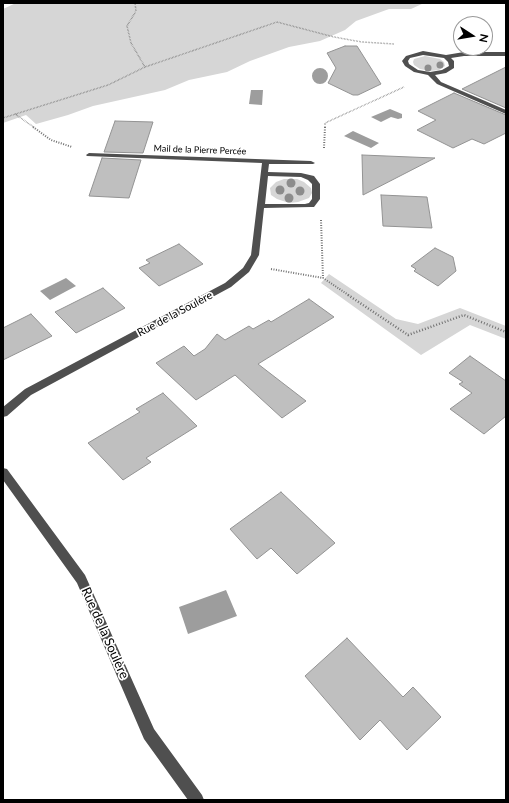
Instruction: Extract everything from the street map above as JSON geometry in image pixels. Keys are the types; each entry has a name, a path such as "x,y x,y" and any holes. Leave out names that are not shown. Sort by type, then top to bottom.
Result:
{"street":[{"path":"446,57 452,63 450,69 440,73 430,74 420,72 412,69 406,63 408,57 414,54 433,54 446,57 468,54 506,54"},
{"path":"430,74 440,83 506,112"},
{"name":"Mail de la Pierre Percée","path":"89,154 311,163"},
{"name":"Rue de la Soulère","path":"3,414 28,392 228,285 246,270 255,255 266,162"},
{"path":"262,206 299,207 311,205 316,199 316,184 312,178 301,175 265,174"},
{"name":"Rue de la Soulère","path":"3,472 81,578 149,734 197,800"}],"path":[{"path":"135,3 136,11 127,26 131,43 146,66"},
{"path":"3,118 108,85 146,66 277,22 334,37 362,42 394,44 407,49 414,54"},
{"path":"312,178 323,164 325,123 408,85 420,72"},
{"path":"15,114 52,140 89,154"},
{"path":"311,205 321,212 323,278"},
{"path":"246,270 264,268 323,278 408,335 464,315 506,332"}],"shaded area":[{"path":"16,3 424,3 411,9 389,9 356,21 345,30 320,41 289,47 250,61 227,72 189,80 165,90 93,106 36,124 26,115 3,123 3,9"},
{"path":"425,56 440,59 444,62 445,66 439,70 430,71 420,69 414,65 414,59"},
{"path":"320,68 327,73 328,76 323,83 320,84 313,79 312,76 317,69"},
{"path":"251,90 263,90 262,105 249,104"},
{"path":"390,109 402,114 402,118 398,119 391,117 381,122 371,117"},
{"path":"353,131 379,143 371,148 344,136"},
{"path":"284,179 297,179 304,182 311,188 312,193 309,198 298,202 289,203 277,199 271,195 270,188 276,182"},
{"path":"329,274 396,319 418,324 460,308 506,326 506,339 470,325 421,355 321,283"},
{"path":"66,278 76,286 50,300 40,291"},
{"path":"226,590 237,616 188,634 179,607"}],"building":[{"path":"345,46 357,46 381,84 358,95 353,95 328,83 336,68 327,53"},
{"path":"506,67 506,108 462,89"},
{"path":"454,93 506,115 506,133 484,144 472,139 453,148 417,130 436,120 418,111"},
{"path":"115,121 153,122 143,153 104,152"},
{"path":"362,155 435,158 363,195"},
{"path":"102,158 141,160 129,198 89,196"},
{"path":"381,195 427,197 432,228 383,226"},
{"path":"179,244 203,264 159,286 139,268 150,263 146,260"},
{"path":"435,248 453,257 456,271 438,286 414,271 416,269 411,266"},
{"path":"103,288 125,308 76,333 55,312"},
{"path":"309,299 334,317 258,364 306,401 282,418 235,375 196,400 156,363 184,346 194,356 205,349 217,334 225,340 249,326 253,329 269,320 271,322"},
{"path":"31,314 52,336 3,360 3,328"},
{"path":"470,356 506,381 506,416 484,434 450,409 472,393 459,384 463,382 449,373"},
{"path":"163,393 197,426 146,458 151,462 123,480 88,443 140,412 136,409"},
{"path":"281,492 335,543 297,574 271,548 257,559 230,529"},
{"path":"347,638 403,697 413,687 441,717 407,750 380,720 360,740 305,676"}]}
